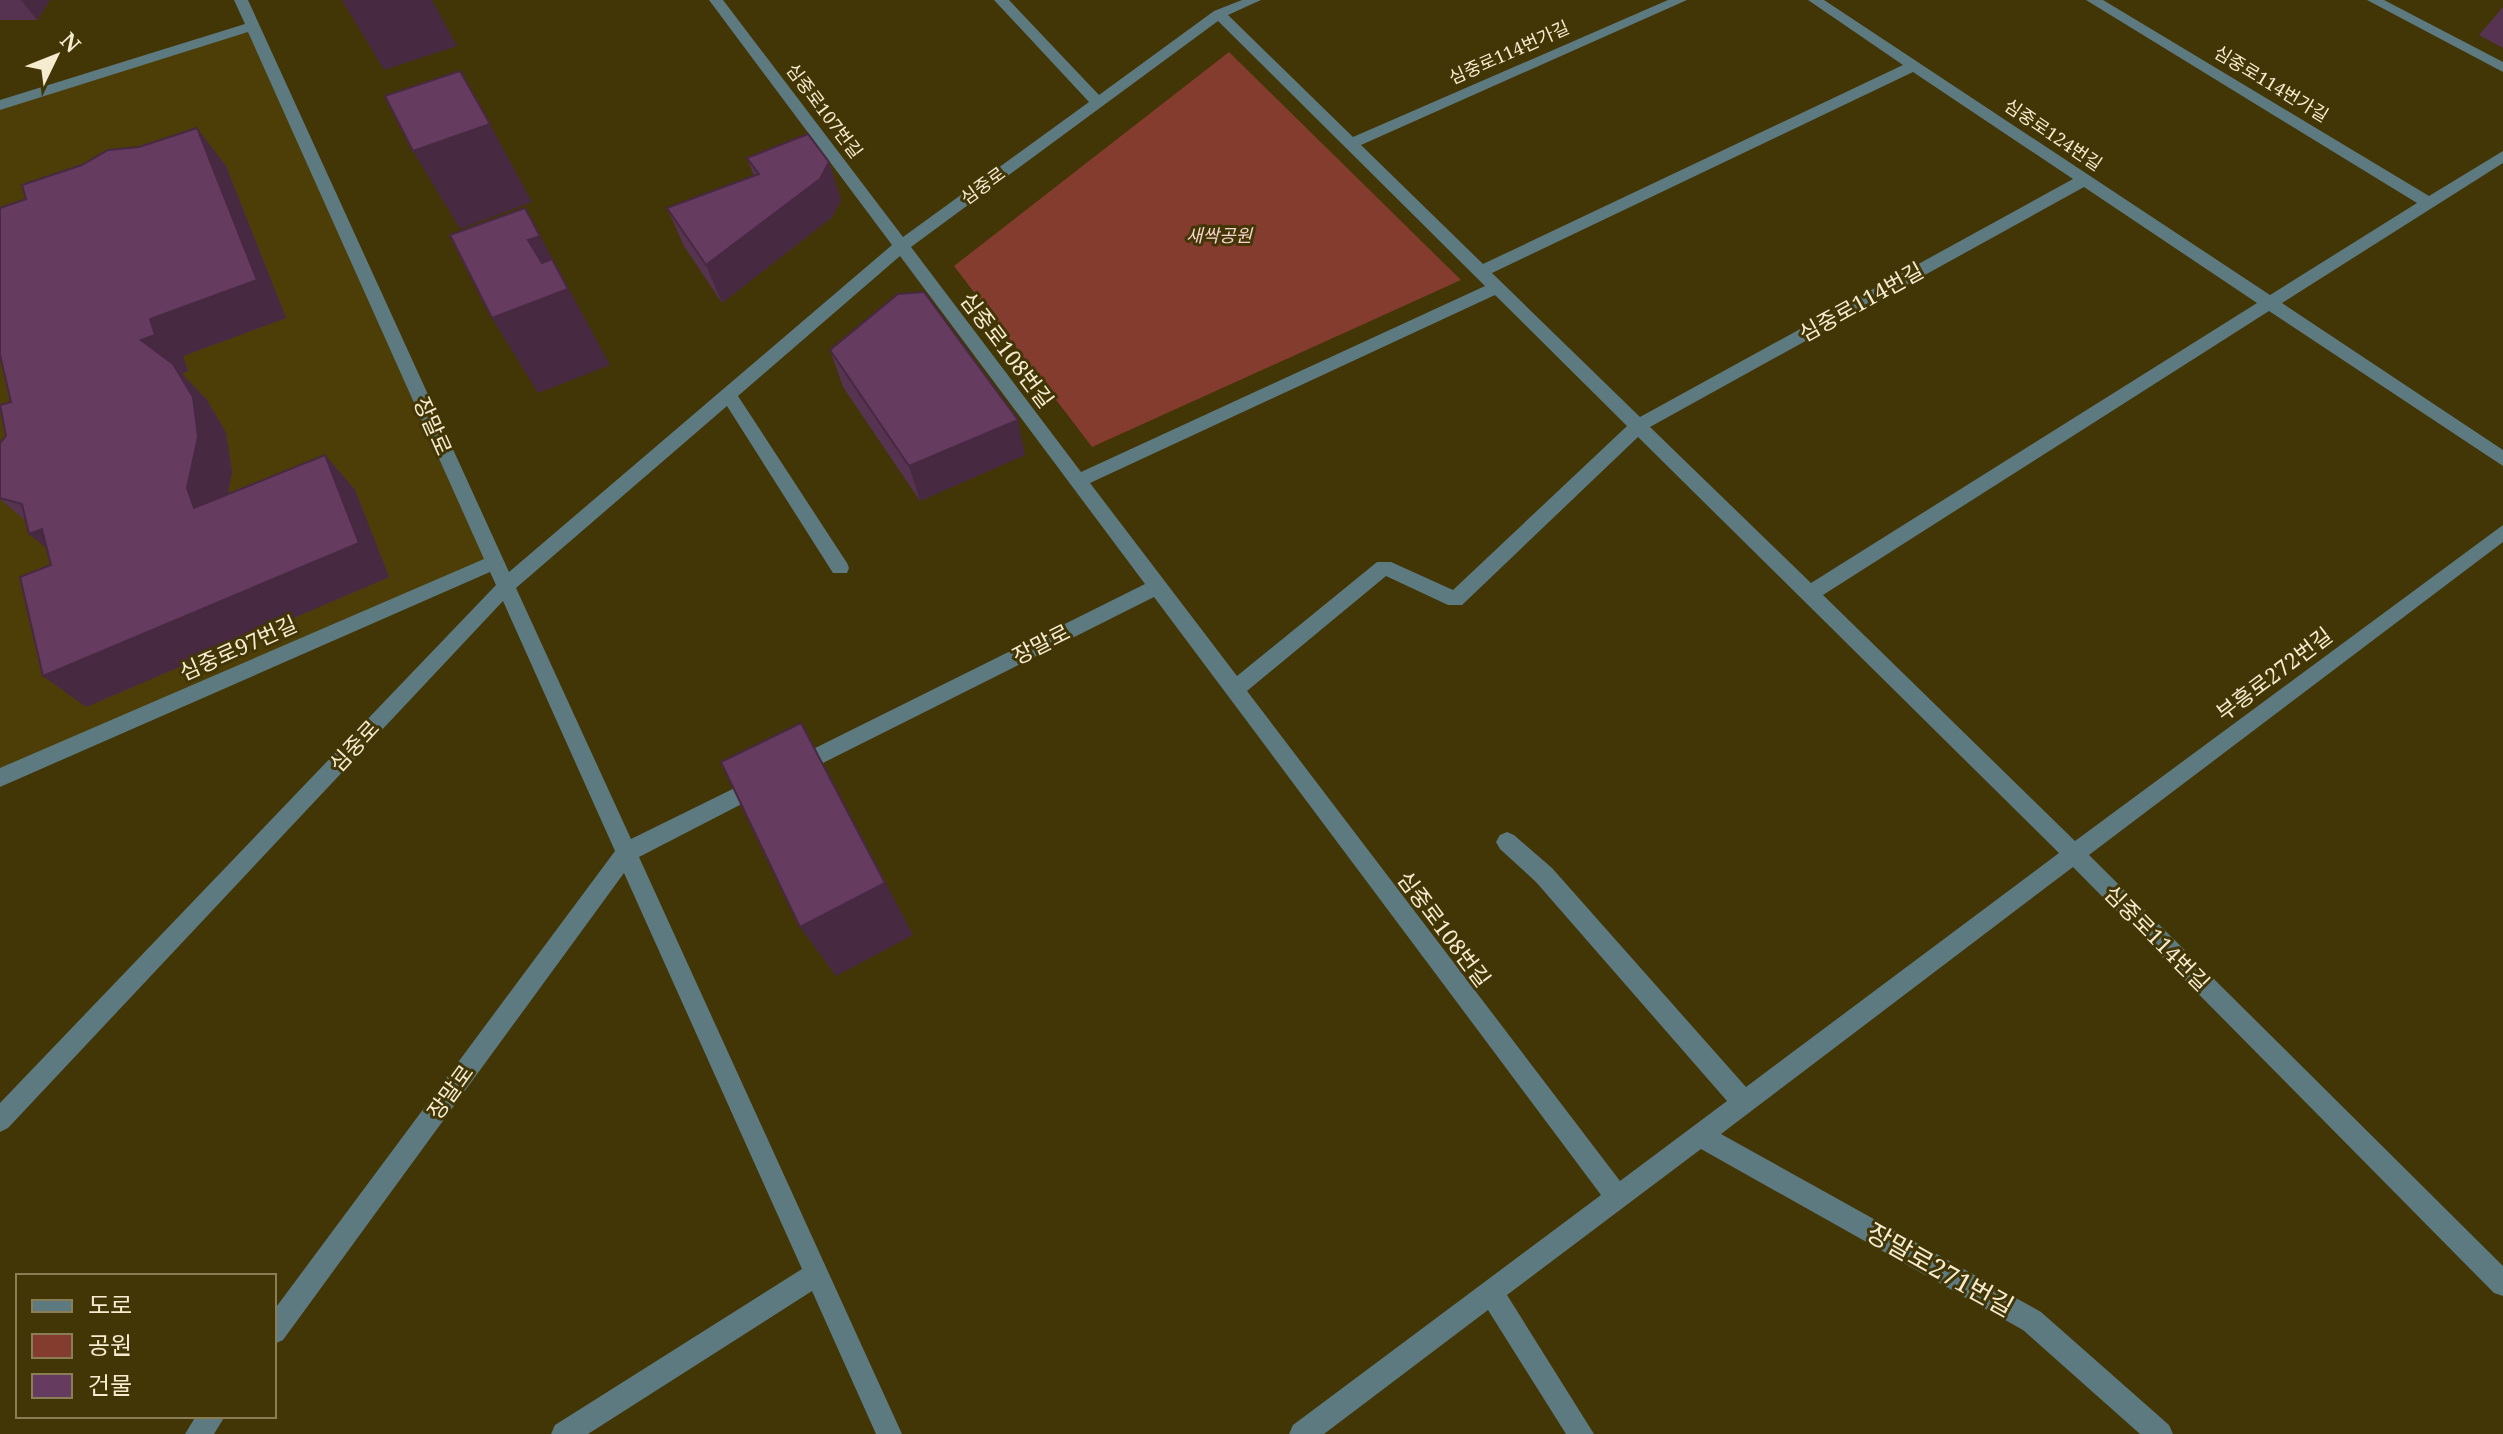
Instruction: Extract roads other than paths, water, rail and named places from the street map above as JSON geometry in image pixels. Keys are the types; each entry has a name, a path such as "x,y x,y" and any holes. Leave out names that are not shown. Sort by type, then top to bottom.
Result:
{"street":[{"name":"장말로","path":"241,0 889,1434"},
{"name":"심중로107번길","path":"716,0 900,247"},
{"path":"1001,0 1098,102"},
{"name":"심중로","path":"0,1120 506,586 900,247 1219,14 1254,0"},
{"name":"심중로114번가길","path":"1353,143 1680,0"},
{"name":"심중로124번길","path":"1815,0 2503,459"},
{"name":"심중로114번가길","path":"2093,0 2429,203"},
{"path":"2374,0 2503,68"},
{"name":"심중로114번길","path":"1219,14 2074,854 2503,1284"},
{"path":"0,105 253,26"},
{"path":"1482,271 1913,66"},
{"path":"1810,593 2503,156"},
{"name":"심중로114번길","path":"1639,425 2084,180"},
{"name":"심중로108번길","path":"900,247 1617,1197"},
{"path":"1076,482 1499,286"},
{"path":"729,395 840,568"},
{"path":"1234,690 1384,567 1455,600 1639,425"},
{"name":"부흥로272번길","path":"2074,854 2503,532"},
{"name":"심중로97번길","path":"0,778 495,562"},
{"name":"장말로","path":"276,1328 627,852 1156,587"},
{"path":"1507,842 1544,875 1744,1102"},
{"path":"1302,1434 2074,854"},
{"name":"장말로271번길","path":"1700,1135 2032,1321 2160,1434"},
{"path":"564,1434 816,1274"},
{"path":"1491,1292 1581,1434"},
{"path":"198,1434 210,1418"}],"park label":[{"name":"새싹공원","path":"1219,236"}]}
